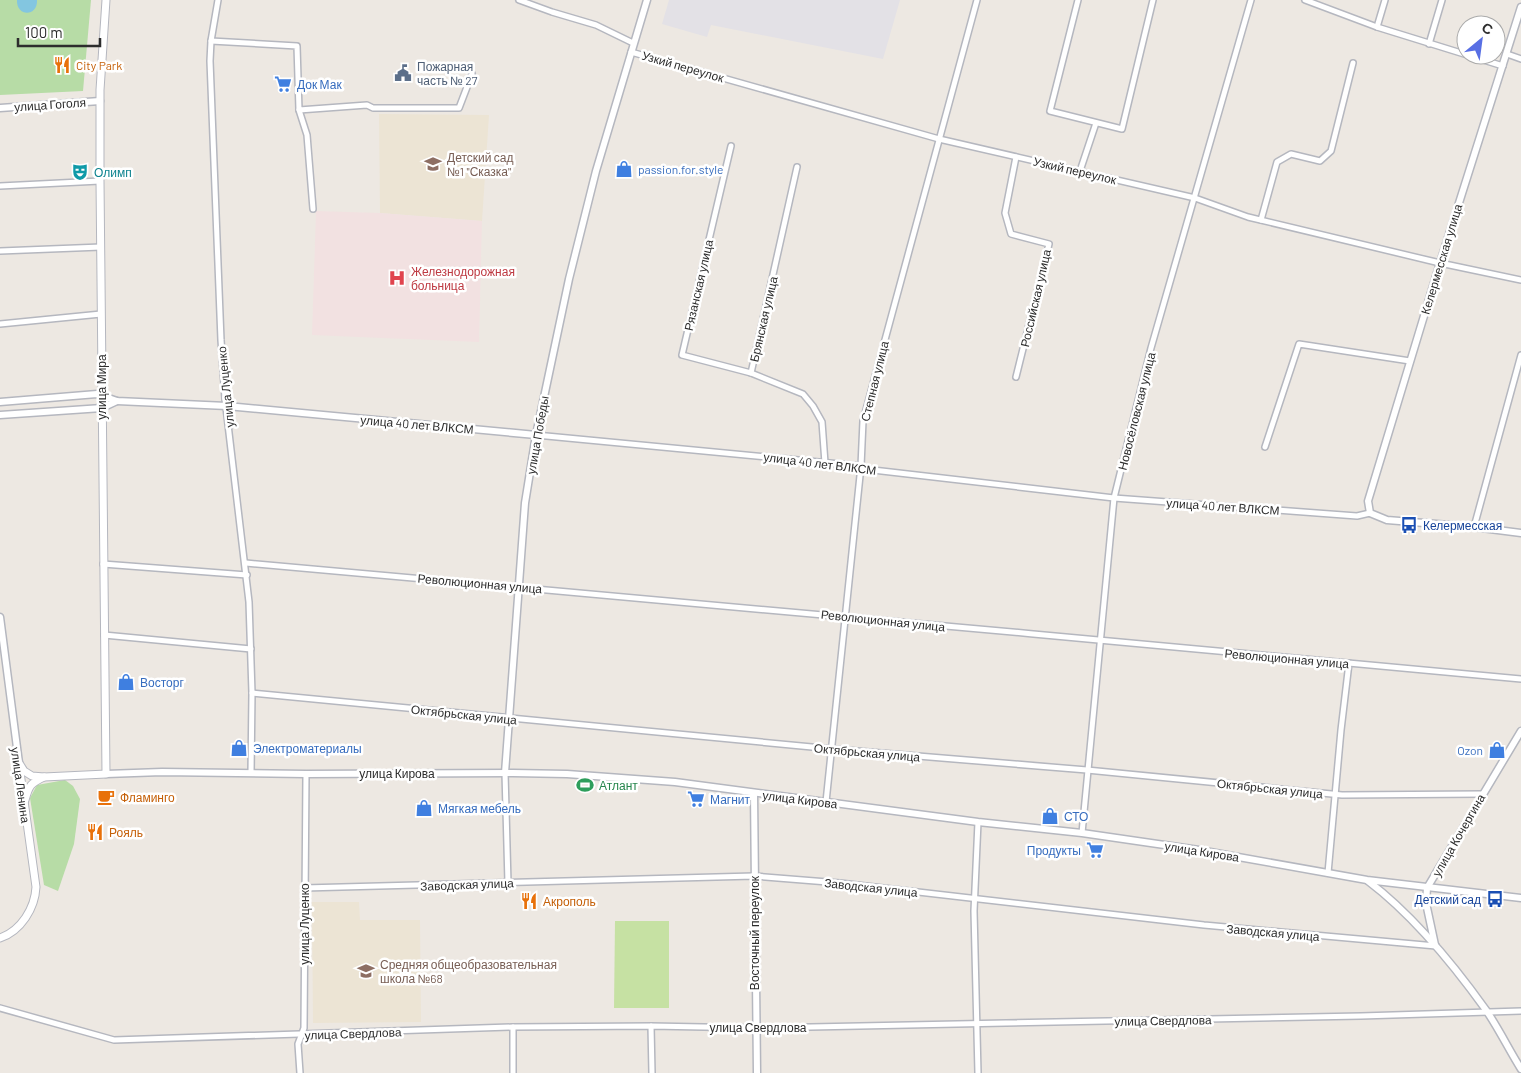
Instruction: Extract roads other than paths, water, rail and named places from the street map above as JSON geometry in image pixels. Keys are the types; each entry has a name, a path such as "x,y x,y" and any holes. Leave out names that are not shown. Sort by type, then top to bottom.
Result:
{"main road":[{"name":"улица Мира","path":"106,0 100,101 106,774"},
{"name":"улица Кирова","path":"19,763 24,771 32,776 106,774"},
{"name":"улица Ленина","path":"0,938 16,929 36,897 19,763"},
{"path":"24,802 32,783 44,777"}],"street":[{"name":"улица Луценко","path":"218,0 211,41 210,61 216,229 221,340 247,574 252,693 251,773"},
{"name":"Узкий переулок","path":"519,0 606,30 633,43"},
{"name":"улица Победы","path":"508,883 505,773 525,503 536,435 578,241 596,171 647,0"},
{"name":"Степная улица","path":"826,802 861,466 863,421 977,0"},
{"path":"1078,0 1050,111 1122,129 1153,0"},
{"name":"Новосёловская улица","path":"1082,833 1114,498 1151,348 1251,0"},
{"path":"1305,0 1377,27 1503,66"},
{"path":"1328,8 1330,0"},
{"path":"1377,27 1385,0"},
{"path":"1429,44 1442,0"},
{"name":"Келермесская улица","path":"1370,513 1368,501 1521,6"},
{"path":"211,41 297,46 300,110 307,134 313,209"},
{"name":"Узкий переулок","path":"631,52 939,138 1195,198 1248,218 1521,280"},
{"path":"1507,54 1521,59"},
{"path":"1261,220 1278,162 1291,154 1320,162 1331,152 1353,62"},
{"path":"300,110 367,105 372,108 459,108 472,74"},
{"name":"улица Гоголя","path":"0,108 100,101"},
{"path":"1080,172 1096,123"},
{"name":"Рязанская улица","path":"731,146 682,355 751,373"},
{"name":"Российская улица","path":"1016,157 1005,213 1012,234 1049,244 1016,377"},
{"name":"Брянская улица","path":"798,167 751,373 802,394 813,406 822,422 825,463"},
{"path":"0,186 100,181"},
{"path":"0,251 101,247"},
{"path":"0,324 101,314"},
{"path":"1265,447 1299,344 1410,361"},
{"path":"1474,527 1521,355"},
{"name":"улица 40 лет ВЛКСМ","path":"0,402 102,395 117,401 227,406 861,466 873,470 1114,498 1358,516 1370,513 1387,520 1521,533"},
{"name":"улица 40 лет ВЛКСМ","path":"0,415 102,408 117,401"},
{"name":"Революционная улица","path":"246,563 520,586 1099,641 1521,678"},
{"path":"103,564 247,574"},
{"name":"улица Ленина","path":"0,617 19,763"},
{"path":"104,635 251,648"},
{"path":"1328,873 1349,663"},
{"name":"Октябрьская улица","path":"252,693 833,749 1087,770 1336,794 1482,794"},
{"name":"улица Кочергина","path":"1436,946 1426,903 1427,888 1521,731"},
{"name":"улица Кирова","path":"106,774 162,772 306,774 505,773 567,774 675,782 978,822 1082,833 1199,850 1367,880 1521,898"},
{"name":"улица Луценко","path":"300,1073 298,1044 304,1028 306,774"},
{"name":"Восточный переулок","path":"754,793 757,1073"},
{"path":"978,822 974,899 978,1073"},
{"name":"Заводская улица","path":"304,888 754,876 840,883 1204,925 1436,946"},
{"name":"улица Кочергина","path":"1367,880 1390,899 1436,946 1486,1011 1521,1069"},
{"name":"улица Свердлова","path":"0,1008 114,1040 513,1027 651,1026 756,1028 1521,1011"},
{"path":"651,1026 652,1073"},
{"path":"513,1027 513,1073"}],"water":[{"path":"17,0 37,0 34,10 27,13 20,10"}],"place":[{"name":"City Park","path":"62,65"},
{"name":"Пожарная часть № 27","path":"403,73"},
{"name":"Док Мак","path":"283,84"},
{"name":"Детский сад №1 \"Сказка\"","path":"433,164"},
{"name":"passion.for.style","path":"624,169"},
{"name":"Олимп","path":"80,172"},
{"name":"Железнодорожная больница","path":"397,278"},
{"name":"Келермесская","path":"1409,525"},
{"name":"Восторг","path":"126,682"},
{"name":"Электроматериалы","path":"239,748"},
{"name":"Ozon","path":"1497,750"},
{"name":"Атлант","path":"585,785"},
{"name":"Фламинго","path":"106,797"},
{"name":"Магнит","path":"696,799"},
{"name":"Мягкая мебель","path":"424,808"},
{"name":"СТО","path":"1050,816"},
{"name":"Рояль","path":"95,832"},
{"name":"Продукты","path":"1095,850"},
{"name":"Детский сад","path":"1495,899"},
{"name":"Акрополь","path":"529,901"},
{"name":"Средняя общеобразовательная школа №68","path":"366,971"}]}
